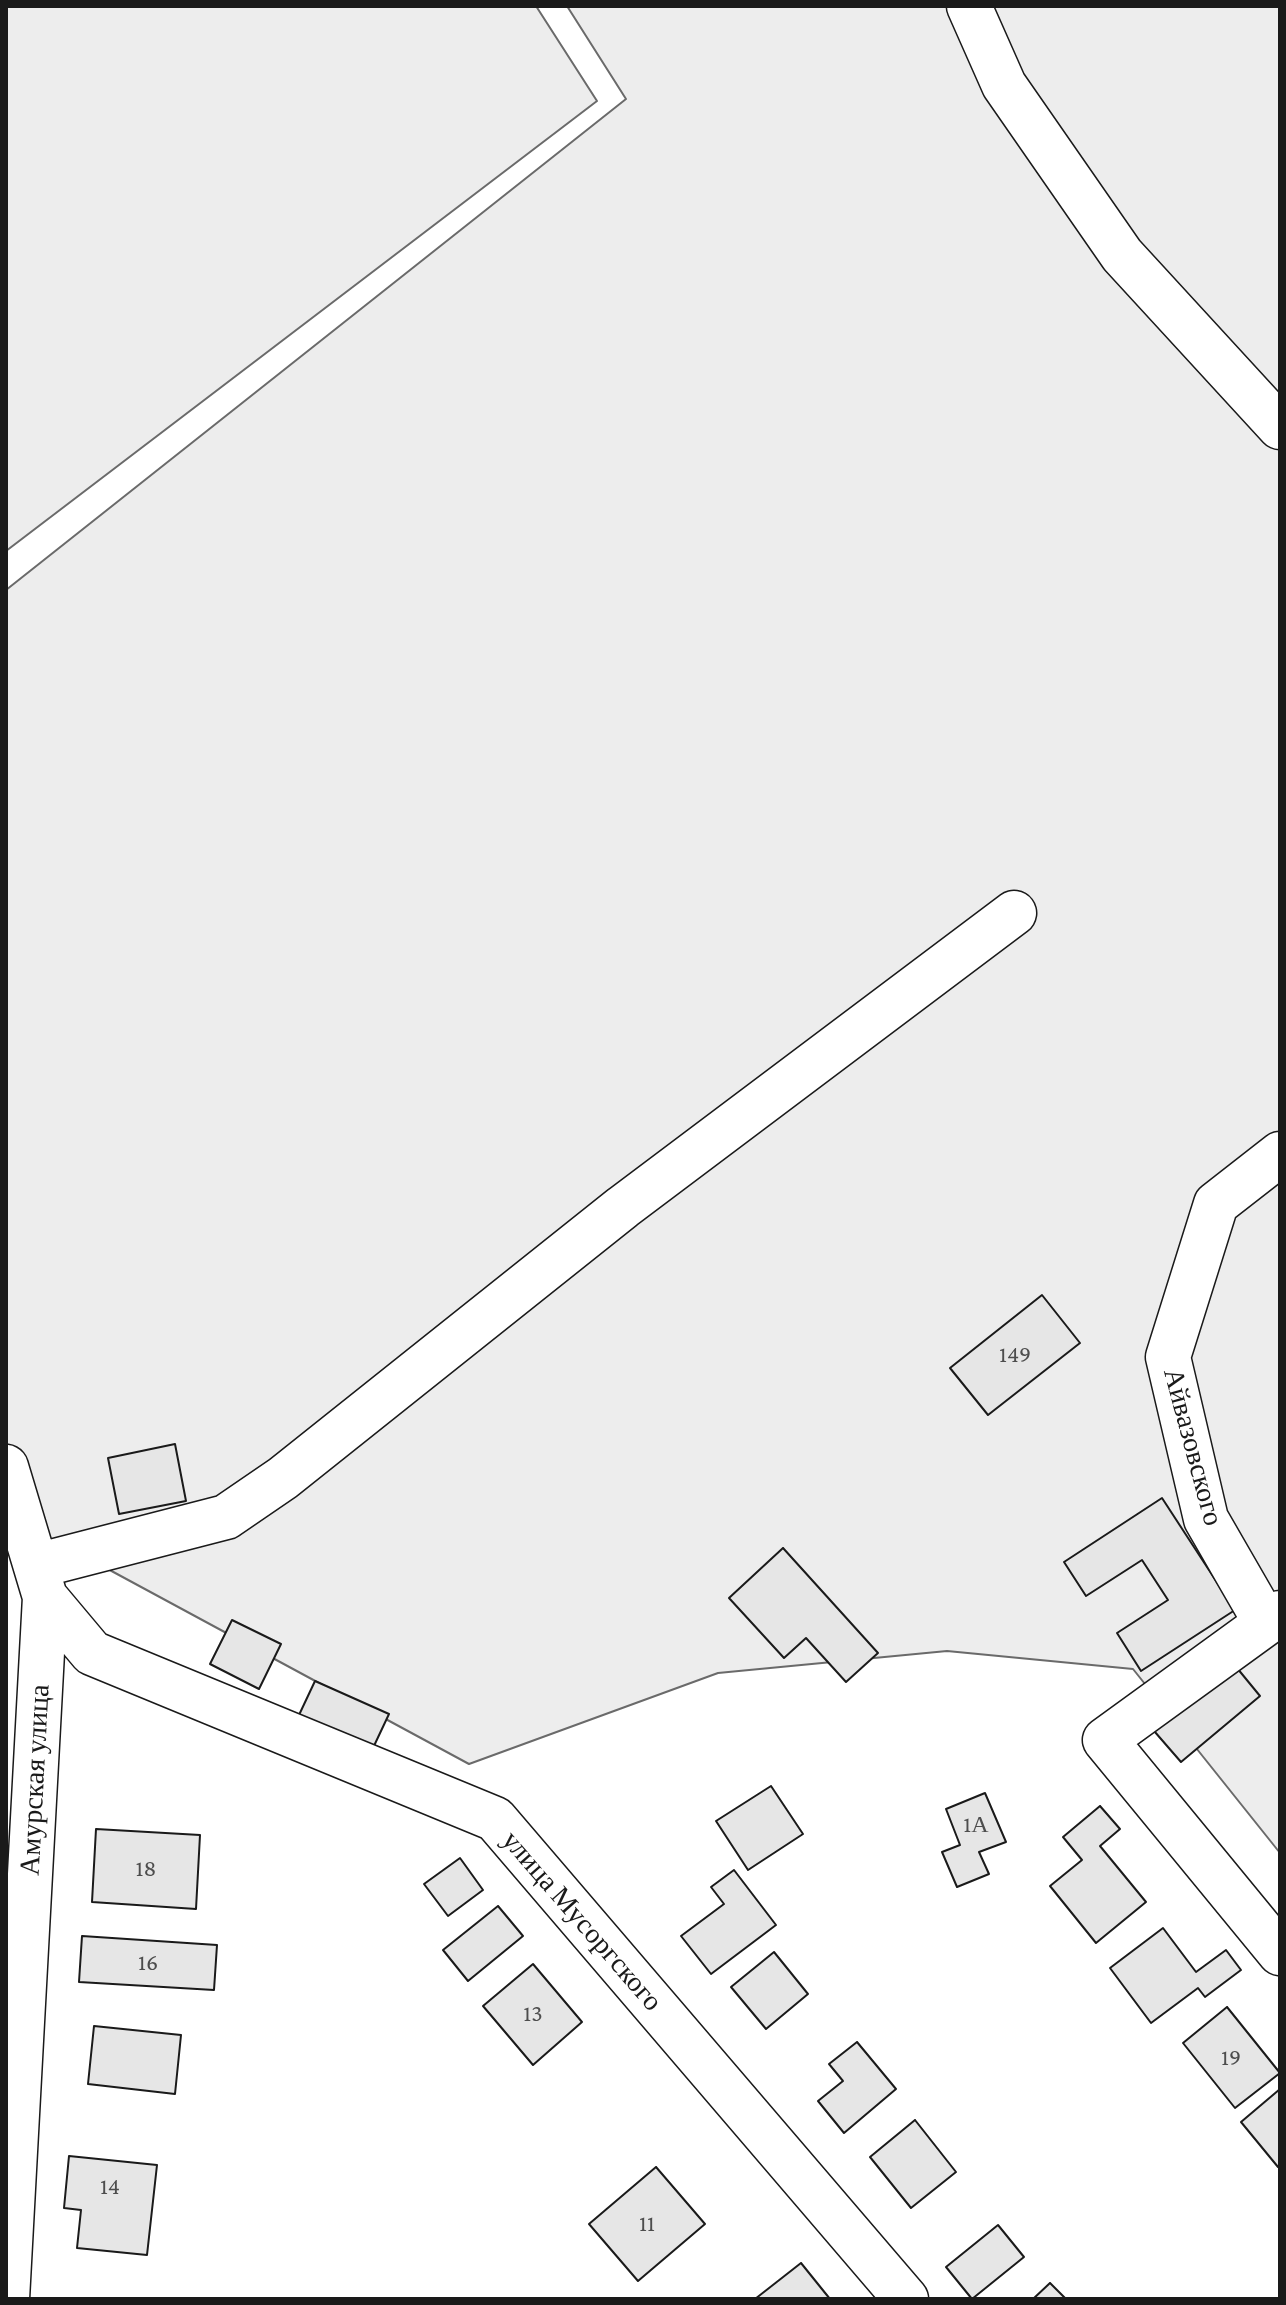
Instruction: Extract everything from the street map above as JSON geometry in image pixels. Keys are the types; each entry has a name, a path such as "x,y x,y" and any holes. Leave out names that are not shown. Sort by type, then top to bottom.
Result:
{"street":[{"path":"969,6 1004,85 1122,255 1280,427"},
{"path":"6,1467 29,1586 226,1517 283,1478 623,1207 1014,913"},
{"name":"Айвазовского","path":"1280,1154 1216,1204 1168,1357 1206,1519 1273,1618 1105,1740 1280,1953"},
{"name":"Амурская улица","path":"7,2299 29,1586"},
{"name":"улица Мусоргского","path":"29,1586 92,1653 495,1819 906,2299"}],"shaded area":[{"path":"6,6 536,6 597,101 6,551"},
{"path":"567,6 1280,6 1280,1853 1133,1669 947,1651 718,1673 469,1764 93,1561 6,1552 6,590 626,99"}],"building":[{"path":"1042,1295 1080,1343 988,1415 950,1368"},
{"path":"175,1444 186,1501 119,1514 108,1458"},
{"path":"1162,1498 1235,1610 1141,1671 1117,1633 1168,1600 1142,1560 1086,1596 1064,1562"},
{"path":"783,1548 878,1653 846,1682 806,1638 784,1658 729,1598"},
{"path":"232,1620 281,1644 259,1689 210,1664"},
{"path":"1228,1657 1260,1696 1181,1762 1148,1724"},
{"path":"315,1681 389,1714 373,1748 299,1715"},
{"path":"771,1786 803,1834 748,1870 716,1821"},
{"path":"985,1793 1006,1842 979,1852 989,1874 957,1887 942,1852 960,1845 946,1809"},
{"path":"1100,1806 1120,1829 1100,1846 1146,1902 1096,1943 1050,1886 1082,1860 1063,1837"},
{"path":"96,1829 200,1835 196,1909 92,1902"},
{"path":"460,1858 483,1890 448,1916 424,1884"},
{"path":"734,1870 776,1925 711,1974 681,1936 724,1904 711,1887"},
{"path":"498,1906 523,1936 468,1981 443,1950"},
{"path":"1163,1928 1196,1972 1226,1950 1241,1970 1205,1997 1198,1988 1151,2023 1110,1968"},
{"path":"82,1936 217,1945 214,1990 79,1982"},
{"path":"774,1952 808,1994 766,2029 731,1987"},
{"path":"533,1964 582,2022 533,2065 483,2006"},
{"path":"1227,2007 1280,2073 1235,2108 1183,2043"},
{"path":"94,2026 181,2035 175,2094 88,2084"},
{"path":"857,2042 896,2089 844,2133 818,2101 843,2081 829,2064"},
{"path":"1280,2089 1280,2165 1278,2167 1241,2122"},
{"path":"915,2120 956,2172 911,2208 870,2157"},
{"path":"69,2156 157,2165 147,2255 77,2248 81,2210 64,2208"},
{"path":"656,2167 705,2224 638,2281 589,2224"},
{"path":"998,2225 1024,2257 972,2299 946,2267"},
{"path":"801,2263 830,2299 755,2299"},
{"path":"1050,2283 1066,2299 1033,2299"}]}
